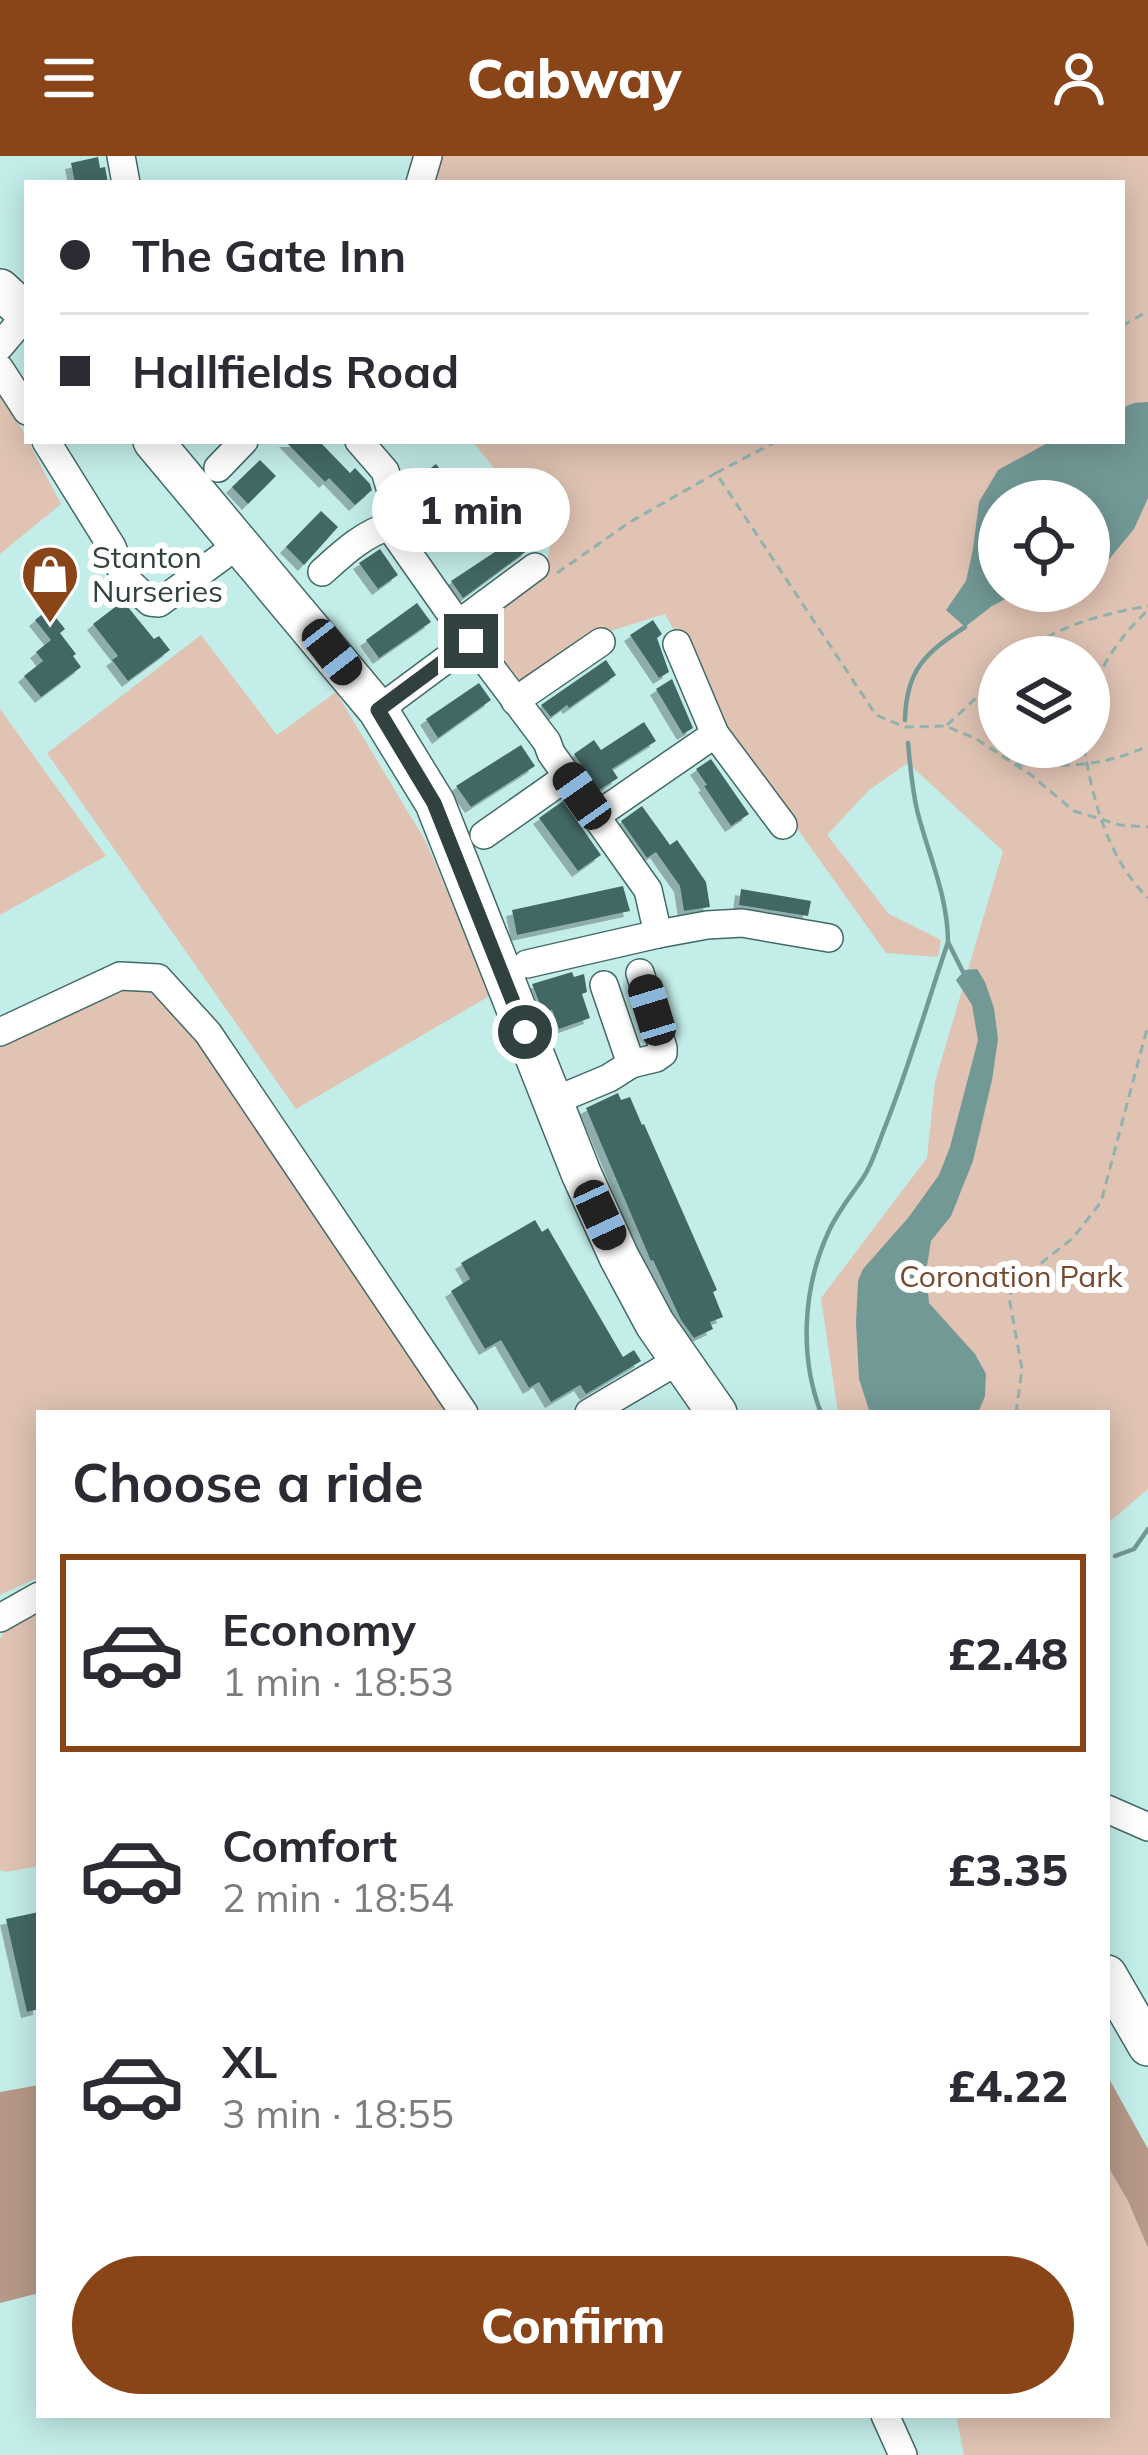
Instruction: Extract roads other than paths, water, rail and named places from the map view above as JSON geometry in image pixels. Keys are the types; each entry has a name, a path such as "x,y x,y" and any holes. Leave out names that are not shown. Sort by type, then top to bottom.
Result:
{"highway":[{"path":"0,289 24,311"},
{"path":"156,444 378,710 434,803 619,1257 655,1324 715,1410"},
{"path":"1110,1980 1148,2046"}],"street":[{"path":"0,346 24,318"},
{"path":"0,369 24,406"},
{"path":"48,444 130,583 150,602 159,603 239,544"},
{"path":"218,468 241,444"},
{"path":"361,444 385,471 394,533 648,890 658,934"},
{"path":"322,572 361,538 392,525"},
{"path":"378,710 465,632 545,570"},
{"path":"515,700 601,642"},
{"path":"677,644 715,734 783,826"},
{"path":"596,816 715,734"},
{"path":"484,835 568,776"},
{"path":"527,964 707,925 742,923 829,938"},
{"path":"554,1101 663,1053 640,973"},
{"path":"0,1032 120,976 158,978 208,1033 462,1410"},
{"path":"604,986 631,1064"},
{"path":"594,1410 680,1360"},
{"path":"0,1618 36,1598"},
{"path":"1110,1810 1148,1827"},
{"path":"886,2418 903,2455"}],"water":[{"path":"1148,402 1148,498 1134,529 1110,558 1110,480 992,480 998,470 1046,444 1125,444 1125,407"},
{"path":"978,510 978,612 984,612 965,627 946,610 966,581"},
{"path":"977,969 985,982 998,1039 973,1161 951,1216 931,1241 926,1272 929,1303 975,1354 986,1374 985,1396 979,1410 869,1410 859,1379 858,1281 939,1175 950,1147 978,1040 972,1005 956,980 965,970"}],"waterway":[{"path":"905,720 909,688 920,664 965,627"},
{"path":"820,1410 807,1346 813,1276 832,1225 873,1160 948,942 941,892 915,802 908,743"},
{"path":"948,942 963,972"},
{"path":"1115,1556 1134,1549 1148,1529"}],"place":[{"name":"Stanton Nurseries","path":"50,625"}],"park label":[{"name":"Coronation Park","path":"1011,1276"}]}
